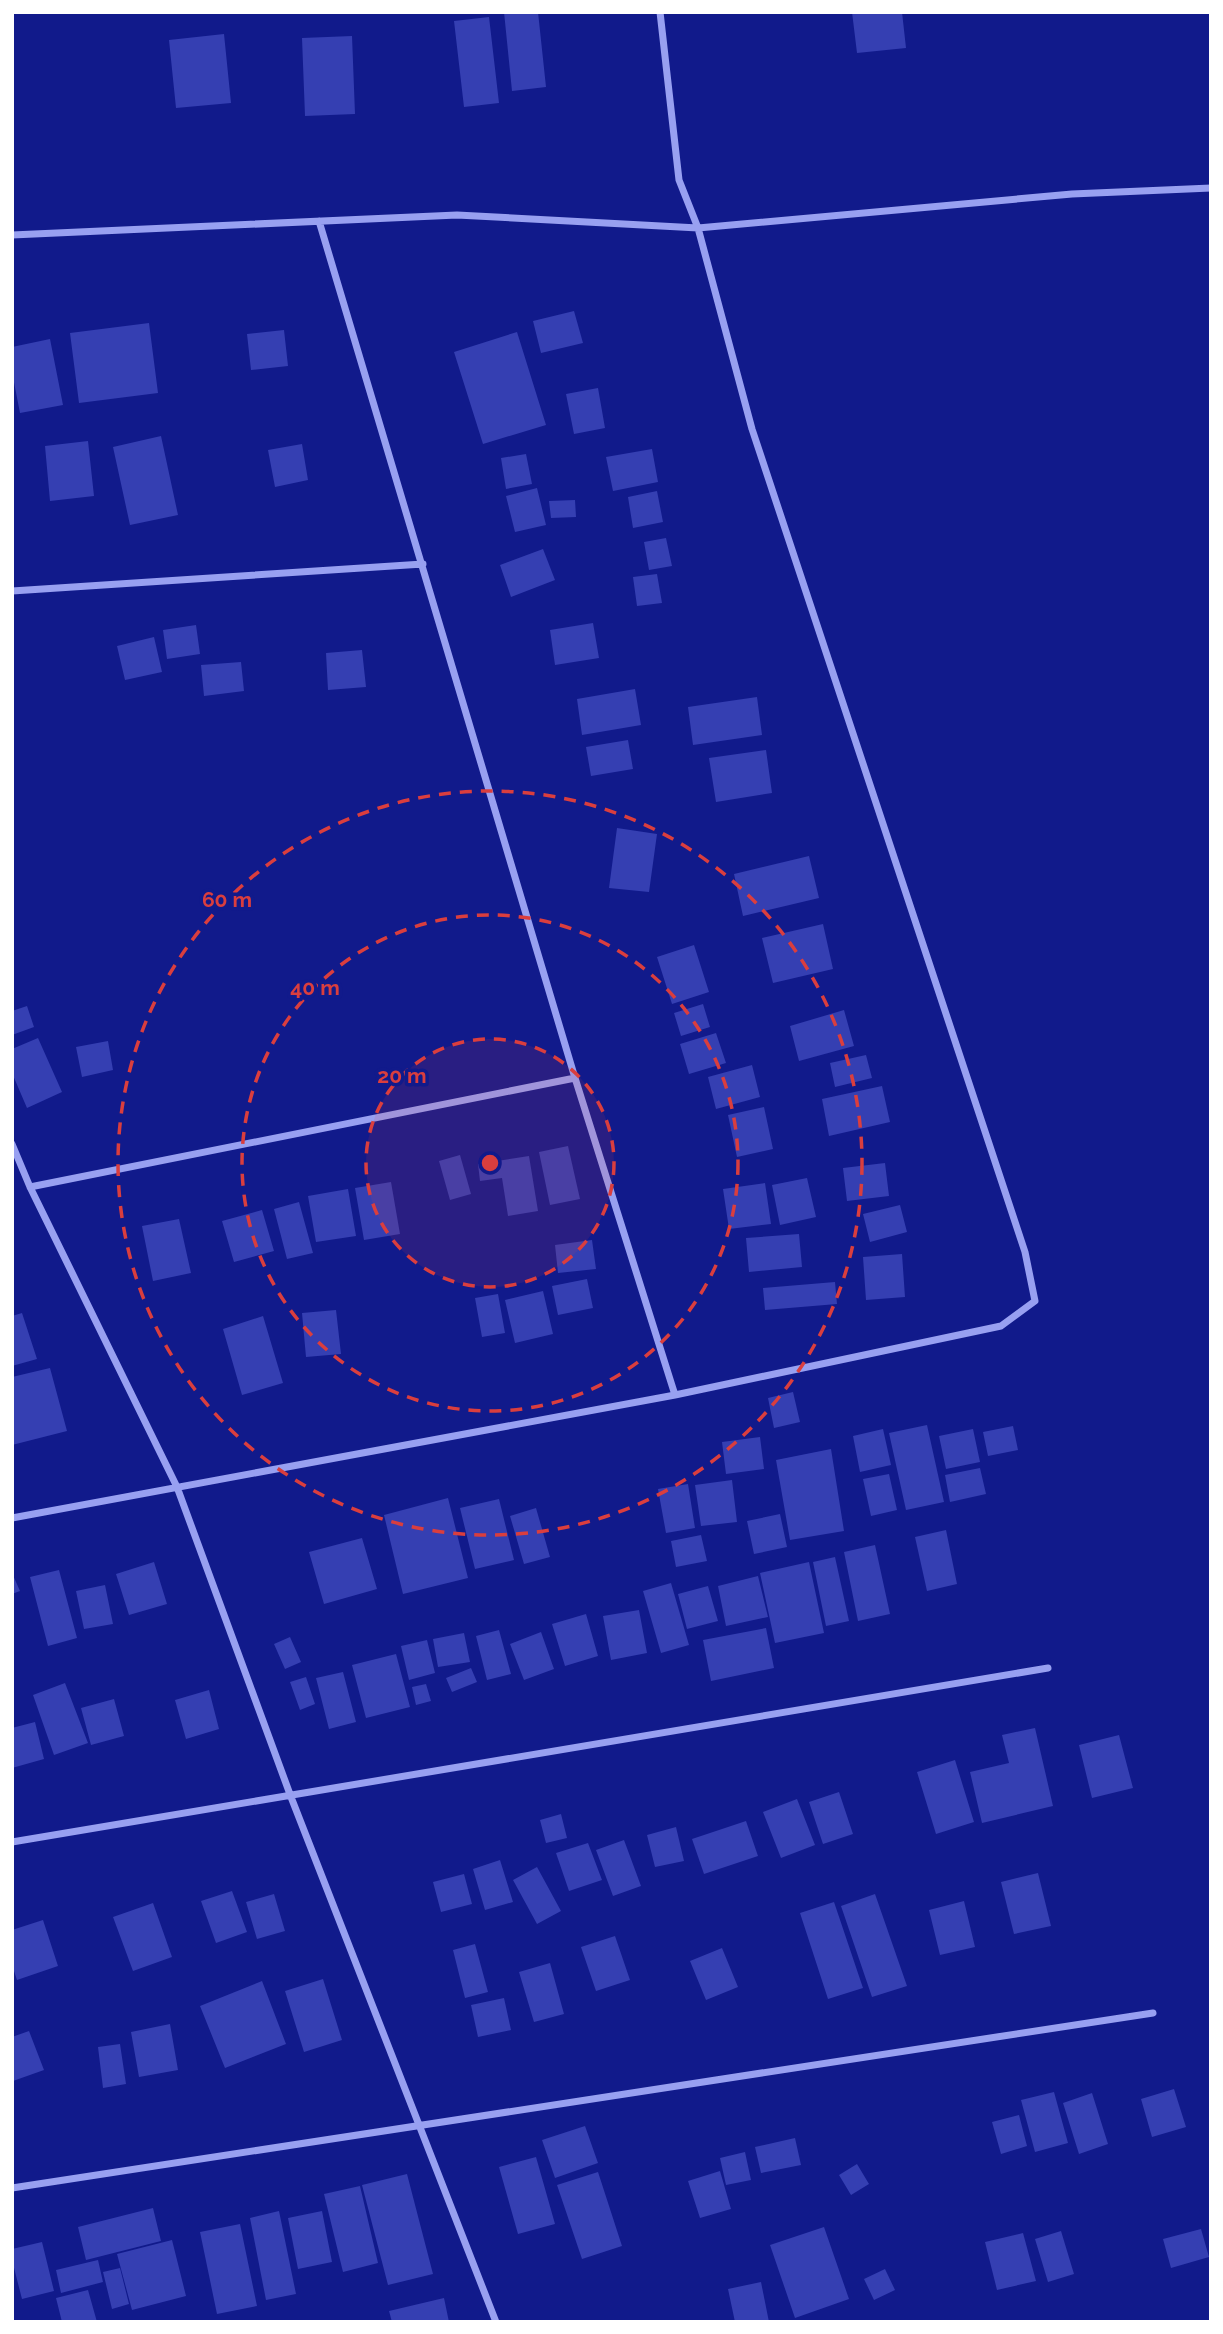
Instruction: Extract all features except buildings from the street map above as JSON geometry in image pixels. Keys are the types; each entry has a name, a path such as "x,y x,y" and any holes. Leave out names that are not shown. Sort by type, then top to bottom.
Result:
{"street":[{"path":"12,1518 675,1395 1000,1325 1035,1301 1025,1252 752,429 698,228 679,180 660,12"},
{"path":"12,235 457,215 698,228 1072,194 1211,188"},
{"path":"318,221 575,1078 675,1395"},
{"path":"12,591 422,564"},
{"path":"30,1187 575,1078"},
{"path":"12,1144 30,1187 177,1487 290,1797 496,2322"},
{"path":"12,1842 1048,1668"},
{"path":"12,2188 1153,2013"}]}
